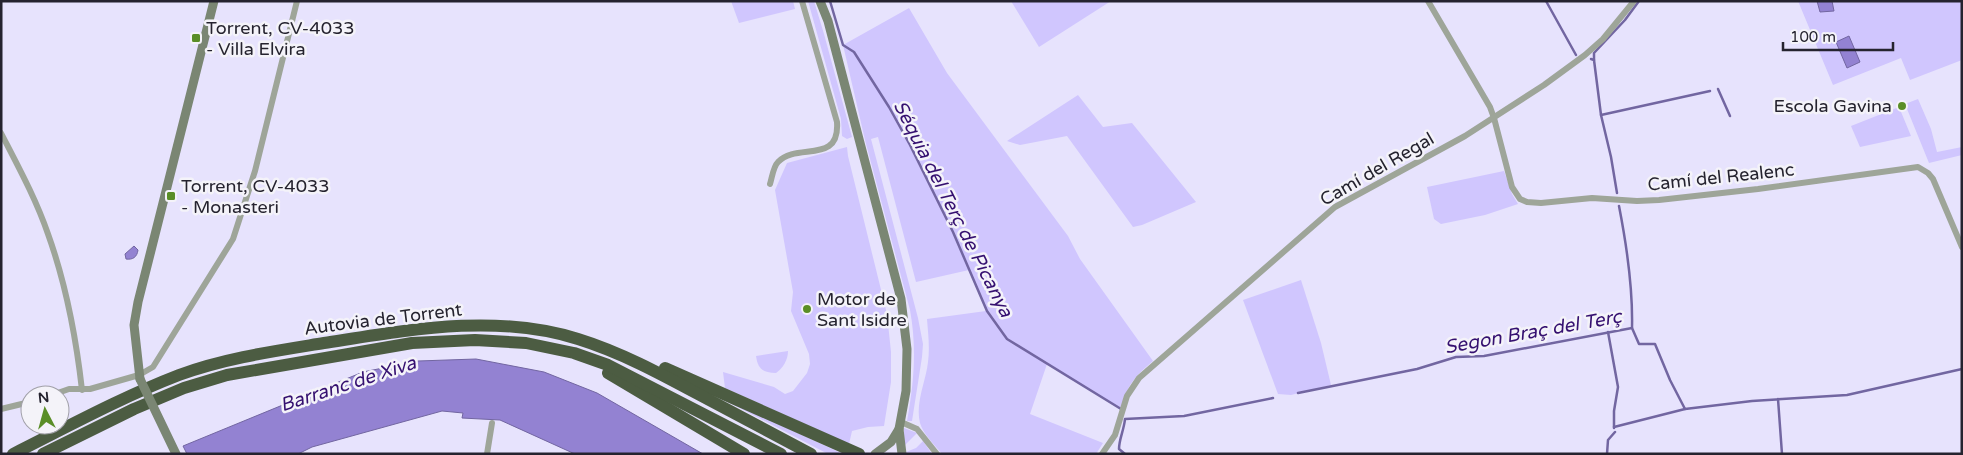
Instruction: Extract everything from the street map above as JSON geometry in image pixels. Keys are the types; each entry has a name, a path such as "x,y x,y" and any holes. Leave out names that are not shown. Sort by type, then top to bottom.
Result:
{"highway":[{"path":"464,325 529,322 578,333 613,345 859,454"},
{"name":"Autovia de Torrent","path":"13,454 128,397 180,375 224,361 411,330 464,325 528,328 577,339 611,351 659,373 811,454"},
{"name":"Autovia de Torrent","path":"43,454 134,409 184,388 227,375 412,343 475,340 526,343 574,352 608,365 781,454"},
{"path":"475,340 572,358 599,368 744,454"}],"main road":[{"path":"176,454 139,377 134,325 138,302 214,1"},
{"path":"820,1 828,21 901,299 907,350 906,391 900,425 902,454"},
{"path":"875,454 891,442 900,425"}],"street":[{"path":"70,389 90,389 139,377 153,367 233,239 255,171 297,1"},
{"path":"770,184 776,164 784,158 828,147 838,134 802,1"},
{"name":"Camí del Realenc","path":"1428,1 1494,118 1512,187 1520,199 1540,203 1592,198 1637,201 1658,200 1758,189 1918,167 1928,173 1933,179 1962,247"},
{"name":"Camí del Regal","path":"1102,454 1116,435 1127,396 1139,378 1335,207 1494,118 1585,56 1603,39 1634,1"},
{"path":"1,133 47,231 55,254 77,343 82,390"},
{"path":"1,408 20,404"},
{"path":"487,454 492,423"},
{"path":"900,425 917,429 937,454"}],"shaded area":[{"path":"731,1 793,1 795,9 739,23"},
{"path":"808,1 814,1 824,34 852,137 847,139 842,136 841,119"},
{"path":"1011,1 1111,1 1039,47"},
{"path":"1798,1 1962,1 1962,60 1910,80 1901,58 1833,85"},
{"path":"909,8 947,73 1068,236 1080,259 1153,361 1141,371 1133,382 1126,393 1121,409 1047,364 1030,414 1103,443 1096,454 942,454 926,435 920,423 919,408 929,356 927,319 986,311 969,270 916,282 878,137 871,139 918,318 923,344 912,421 907,421 914,366 910,310 865,140 843,45"},
{"path":"1078,95 1103,127 1132,123 1196,202 1133,227 1067,136 1020,145 1007,141"},
{"path":"1918,99 1931,129 1937,152 1962,147 1962,155 1929,163 1905,104"},
{"path":"1899,107 1911,136 1860,147 1851,126"},
{"path":"847,147 887,314 891,352 891,382 884,426 852,431 849,444 725,388 723,372 774,387 785,394 793,391 807,373 810,364 809,354 791,311 793,292 775,190 787,163"},
{"path":"1504,171 1512,194 1518,204 1485,215 1441,224 1434,219 1427,187"},
{"path":"1301,280 1321,343 1331,385 1291,395 1278,394 1243,300"},
{"path":"788,351 785,364 776,373 764,371 758,364 756,356"},
{"path":"711,393 843,454 828,454"},
{"path":"904,428 917,433 904,446"},
{"path":"923,441 932,454 907,454 906,452 916,448"}],"water":[{"path":"1817,1 1832,1 1834,11 1820,12"},
{"path":"1849,36 1860,62 1847,68 1836,42"},
{"path":"134,246 138,250 137,255 134,258 126,259 125,254"},
{"name":"Barranc de Xiva","path":"476,359 544,372 597,393 703,454 575,454 500,420 462,418 463,413 442,411 312,447 298,454 187,454 183,446 363,372 418,361"}],"waterway":[{"name":"Séquia del Terç de Picanya","path":"830,1 843,45 854,52 889,107 910,145 953,232 987,311 1007,339 1121,409"},
{"path":"1546,1 1576,55"},
{"path":"1594,60 1594,53 1625,20 1639,1"},
{"path":"1591,59 1594,60 1601,115 1617,193"},
{"path":"1718,89 1730,116"},
{"path":"1601,115 1710,91"},
{"path":"1619,206 1629,267 1632,297 1632,328"},
{"name":"Segon Braç del Terç","path":"1298,393 1417,369 1456,357 1484,356 1632,328 1639,344 1655,344 1685,409 1752,401 1847,395 1962,369"},
{"path":"1608,332 1618,387 1614,411 1614,428"},
{"name":"Segon Braç del Terç","path":"1125,454 1119,449 1125,419 1184,416 1273,398"},
{"path":"1778,399 1782,454"},
{"path":"1614,427 1685,409"},
{"path":"1607,454 1608,440 1615,432"}],"place":[{"name":"Torrent, CV-4033 - Villa Elvira","path":"196,38"},
{"name":"Escola Gavina","path":"1902,106"},
{"name":"Torrent, CV-4033 - Monasteri","path":"171,196"},
{"name":"Motor de Sant Isidre","path":"807,309"}]}
